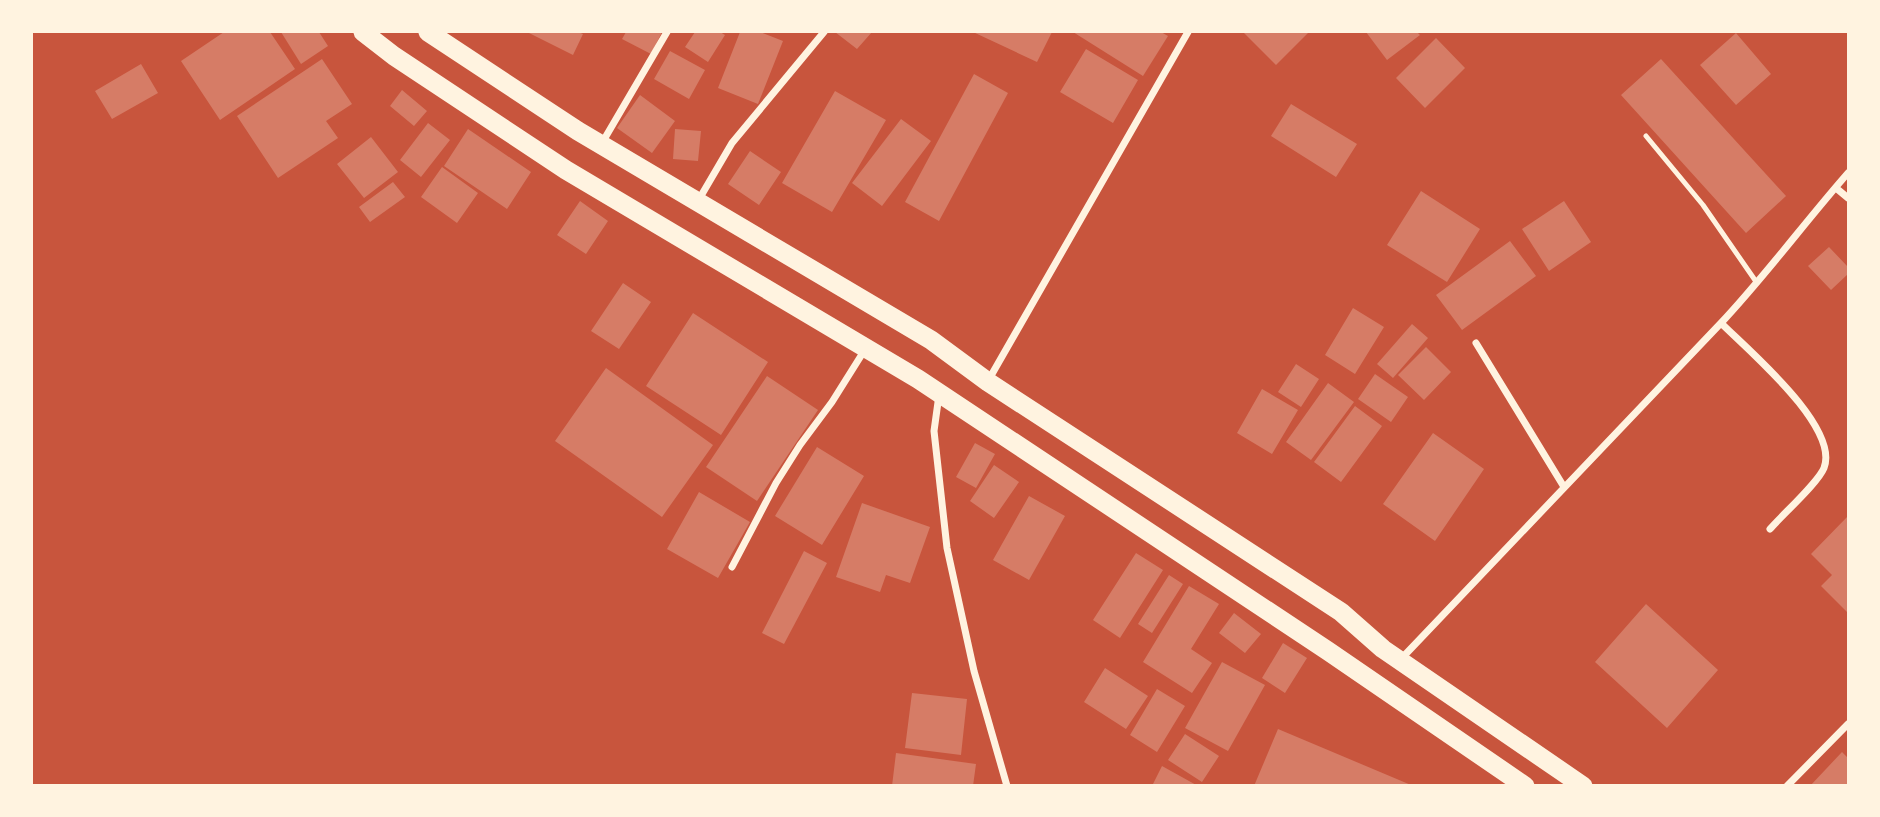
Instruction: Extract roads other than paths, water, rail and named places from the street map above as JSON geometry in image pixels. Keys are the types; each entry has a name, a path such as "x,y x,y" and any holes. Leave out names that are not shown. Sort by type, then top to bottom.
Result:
{"highway":[{"path":"363,32 394,56 566,170 867,347 1328,651 1525,786"},
{"path":"428,32 697,202 931,340 988,382 1341,612 1383,649 1583,786"}],"street":[{"path":"601,143 667,32"},
{"path":"697,202 732,143 824,32"},
{"path":"988,382 1188,32"},
{"path":"1401,660 1758,284 1792,237 1849,173"},
{"path":"1836,188 1849,198"},
{"path":"1721,323 1804,408 1826,450 1824,469 1770,529"},
{"path":"1476,343 1563,487"},
{"path":"732,567 782,473 867,347"},
{"path":"939,394 934,431 947,548 974,671 1007,786"},
{"path":"1787,786 1849,724"}],"lane":[{"path":"1646,136 1703,205 1758,284"}]}
